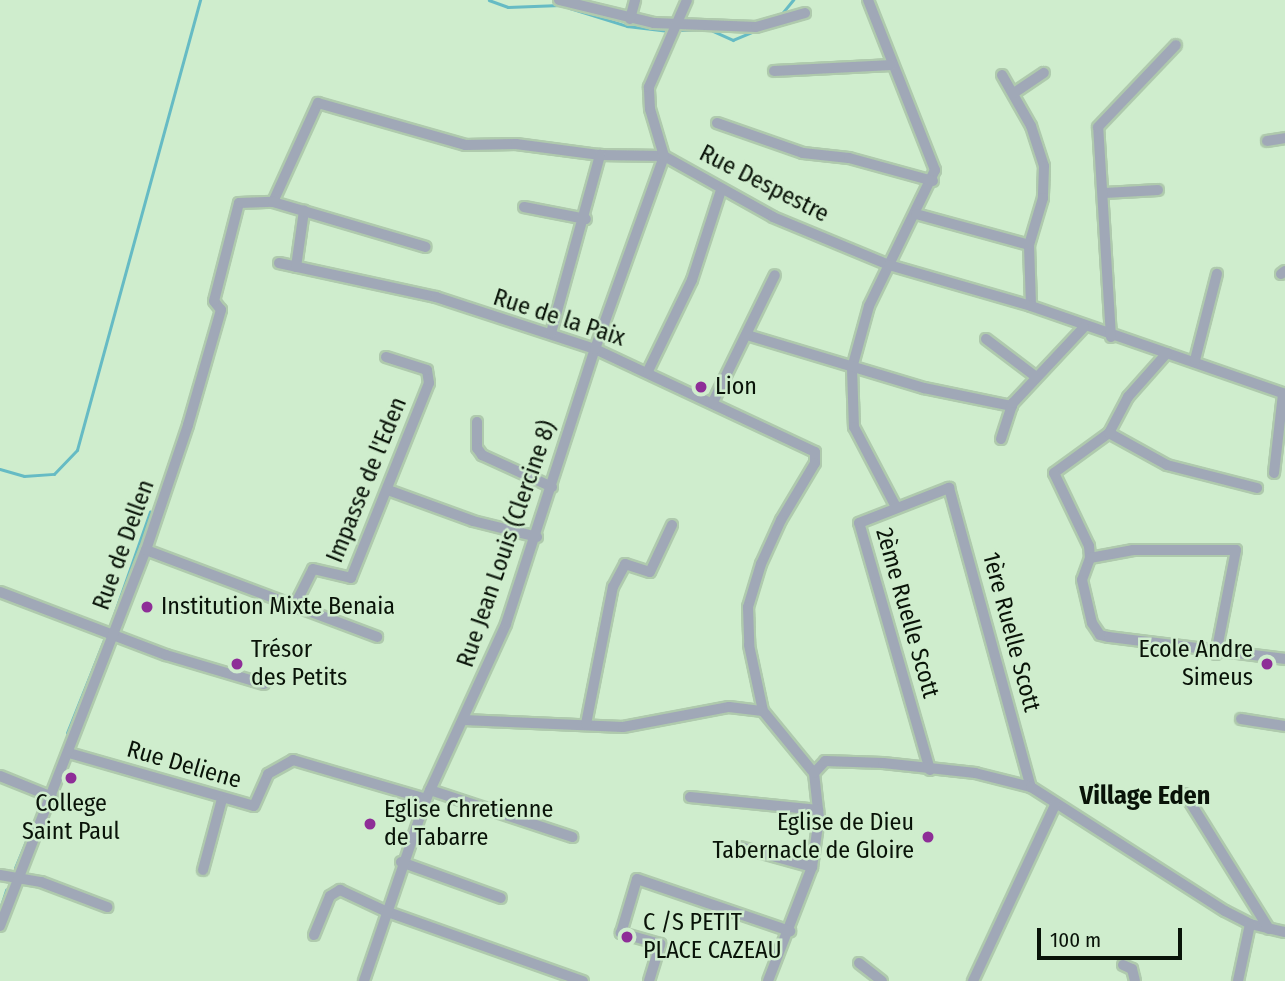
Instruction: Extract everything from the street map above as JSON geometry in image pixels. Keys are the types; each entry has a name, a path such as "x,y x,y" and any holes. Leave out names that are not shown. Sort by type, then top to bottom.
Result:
{"street":[{"path":"559,0 677,28 756,27 805,13"},
{"path":"630,19 635,0"},
{"path":"664,156 650,108 649,86 677,28 687,0"},
{"path":"868,0 934,165 933,181 869,306 852,368 854,427 896,507"},
{"path":"1111,337 1105,193 1098,127 1177,45"},
{"path":"774,71 892,65"},
{"path":"1014,93 1044,73"},
{"path":"1002,75 1014,93 1044,166 1043,198 1029,245 1031,306"},
{"name":"Rue Despestre","path":"273,202 318,103 465,145 516,144 600,155 664,156 721,190 889,265 1031,306 1111,337 1195,360 1284,394"},
{"path":"717,123 803,153 849,158 933,181"},
{"path":"1267,141 1285,138"},
{"path":"551,333 586,219 600,155"},
{"name":"Rue Jean Louis (Clercine 8)","path":"364,981 401,862 428,795 506,624 537,537 595,349 664,156"},
{"path":"648,372 692,280 721,190"},
{"path":"1105,193 1158,190"},
{"path":"273,202 426,247"},
{"name":"Rue de Dellen","path":"0,926 146,550 222,310 214,301 239,203 273,202"},
{"path":"524,207 586,219"},
{"path":"296,267 304,211"},
{"path":"916,214 1029,245"},
{"name":"Rue de la Paix","path":"279,263 436,297 551,333 648,372 813,449 816,463 781,520 753,583 748,607 749,645 764,711"},
{"path":"1195,360 1217,274"},
{"path":"713,402 775,275"},
{"path":"1001,439 1012,406 1084,327"},
{"path":"747,335 852,368 1012,406"},
{"path":"986,339 1036,377"},
{"path":"1167,353 1128,397 1109,433 1054,473 1089,546 1090,558 1082,580 1092,623 1100,635 1216,654 1285,659"},
{"name":"Impasse de l'Eden","path":"295,605 313,569 351,578 388,490 430,374 386,358"},
{"path":"1274,474 1284,394"},
{"path":"477,422 477,448 482,455 552,487"},
{"path":"1109,433 1167,466 1257,488"},
{"name":"2ème Ruelle Scott","path":"930,770 859,523 896,507 951,489"},
{"name":"1ère Ruelle Scott","path":"951,489 1031,787"},
{"path":"388,490 473,521 537,537"},
{"path":"586,724 612,587 625,564 650,572 671,525"},
{"path":"1090,558 1133,550 1234,549 1216,654"},
{"path":"146,550 377,637"},
{"path":"0,592 228,677 264,684"},
{"path":"464,720 637,726 690,711 729,707 764,711 814,773 820,832 812,867 790,931 768,981"},
{"path":"1241,719 1285,726"},
{"name":"Rue Deliene","path":"69,753 222,799 256,806 268,774 293,760 428,795"},
{"path":"814,773 825,761 975,773 1031,787 1055,805 1250,924 1285,932"},
{"path":"0,776 52,797"},
{"path":"1185,794 1269,929"},
{"path":"428,795 572,836"},
{"path":"690,797 818,810"},
{"path":"203,870 222,799"},
{"path":"973,981 1055,805"},
{"path":"740,847 812,867"},
{"path":"401,862 501,898"},
{"path":"0,874 41,882 107,908"},
{"path":"649,981 660,944 621,933 637,879 790,931"},
{"path":"314,935 330,896 340,890 385,911 583,981"},
{"path":"1238,981 1250,924"},
{"path":"859,963 882,981"},
{"path":"1123,965 1132,970 1135,981"}],"waterway":[{"path":"0,469 24,476 54,474 77,450 200,0"},
{"path":"489,0 508,7 560,5"},
{"path":"780,16 793,0"},
{"path":"570,8 627,26 669,31"},
{"path":"676,31 713,31 733,40 756,30"},
{"path":"109,629 150,512"},
{"path":"67,733 104,640"},
{"path":"55,771 61,753"},
{"path":"15,868 43,800"},
{"path":"0,909 6,890"}],"place":[{"name":"Lion","path":"701,387"},
{"name":"Institution Mixte Benaia","path":"147,607"},
{"name":"Trésor des Petits","path":"237,664"},
{"name":"Ecole Andre Simeus","path":"1267,664"},
{"name":"College Saint Paul","path":"71,778"},
{"name":"Eglise Chretienne de Tabarre","path":"370,824"},
{"name":"Eglise de Dieu Tabernacle de Gloire","path":"928,837"},
{"name":"C /S PETIT PLACE CAZEAU","path":"627,937"}],"district":[{"name":"Village Eden","path":"1145,796"}]}
